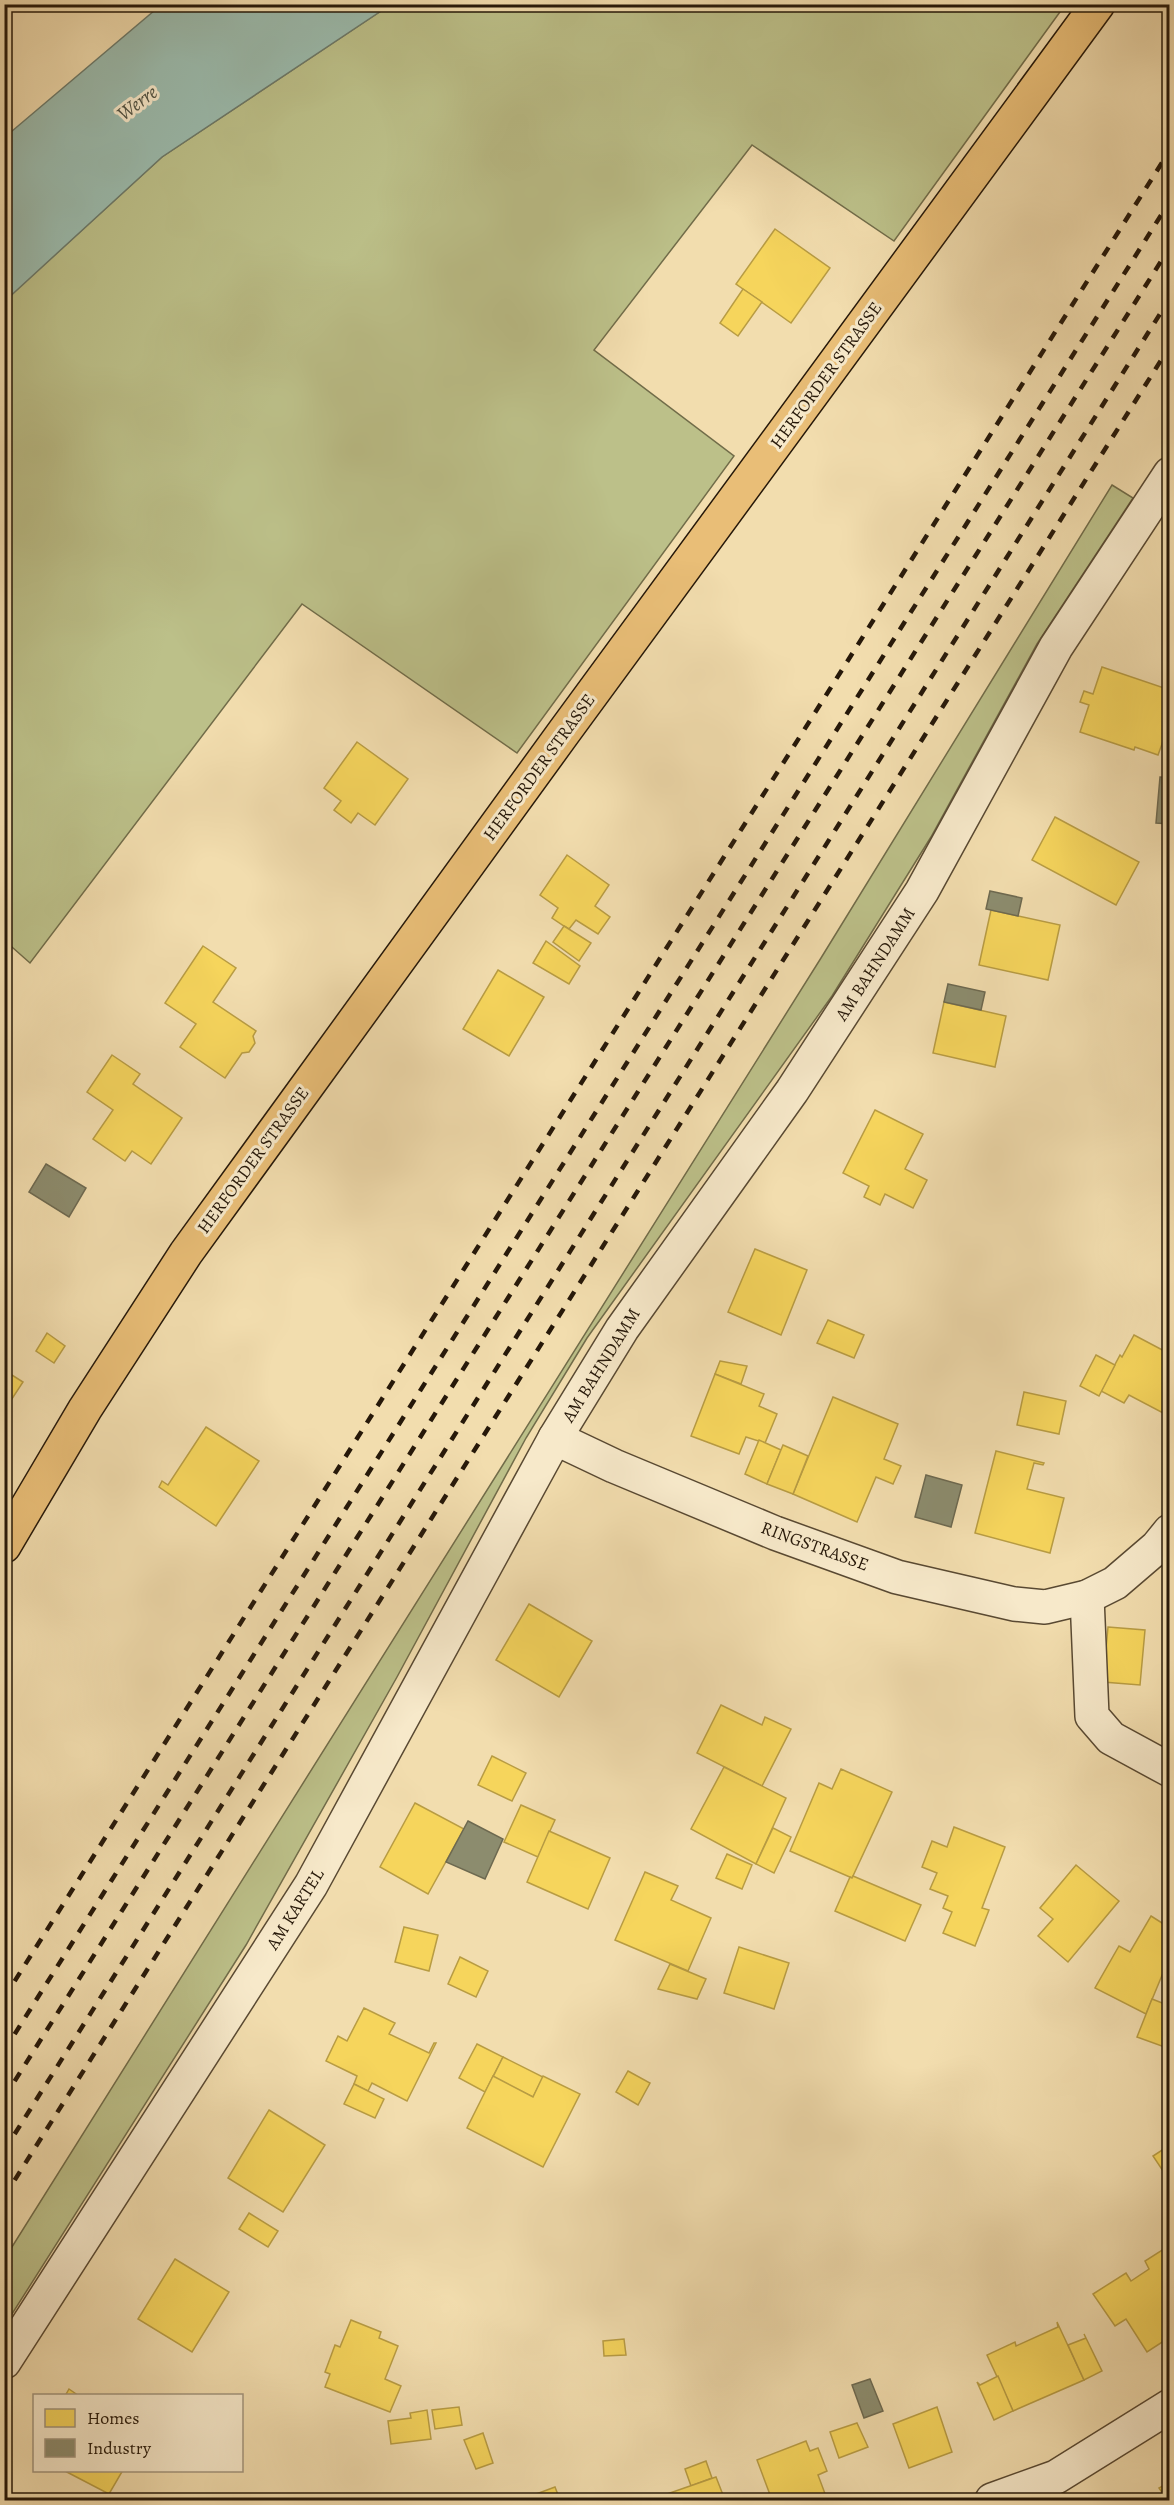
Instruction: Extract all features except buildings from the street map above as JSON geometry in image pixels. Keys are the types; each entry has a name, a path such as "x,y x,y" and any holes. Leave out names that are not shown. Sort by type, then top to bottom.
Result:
{"main road":[{"name":"HERFORDER STRASSE","path":"4,1546 85,1409 186,1253 550,751 1098,4"}],"street":[{"name":"AM BAHNDAMM","path":"555,1438 622,1329 792,1091 922,891 1056,647 1158,505 1170,474"},
{"name":"RINGSTRASSE","path":"555,1438 614,1466 775,1533 897,1577 1014,1604 1045,1607 1087,1597 1115,1583 1157,1547 1170,1531"},
{"name":"AM KARTEL","path":"4,2362 311,1885 555,1438"},
{"path":"1087,1597 1092,1716 1111,1738 1170,1770"},
{"path":"992,2500 1056,2477 1170,2406"}],"green space":[{"path":"390,5 1065,5 894,241 752,145 594,350 734,456 517,753 302,604 30,963 4,940 4,301 162,157"},
{"path":"1112,485 1133,498 1037,644 931,837 832,996 587,1338 526,1438 397,1677 246,1945 5,2325 5,2258 821,958"}],"water":[{"name":"Werre","path":"161,5 390,5 162,157 5,301 5,137"}],"railway":[{"path":"4,1998 1170,150"},
{"path":"4,2051 1170,201"},
{"path":"4,2098 1170,247"},
{"path":"4,2151 1170,298"},
{"path":"4,2197 1170,346"}]}
